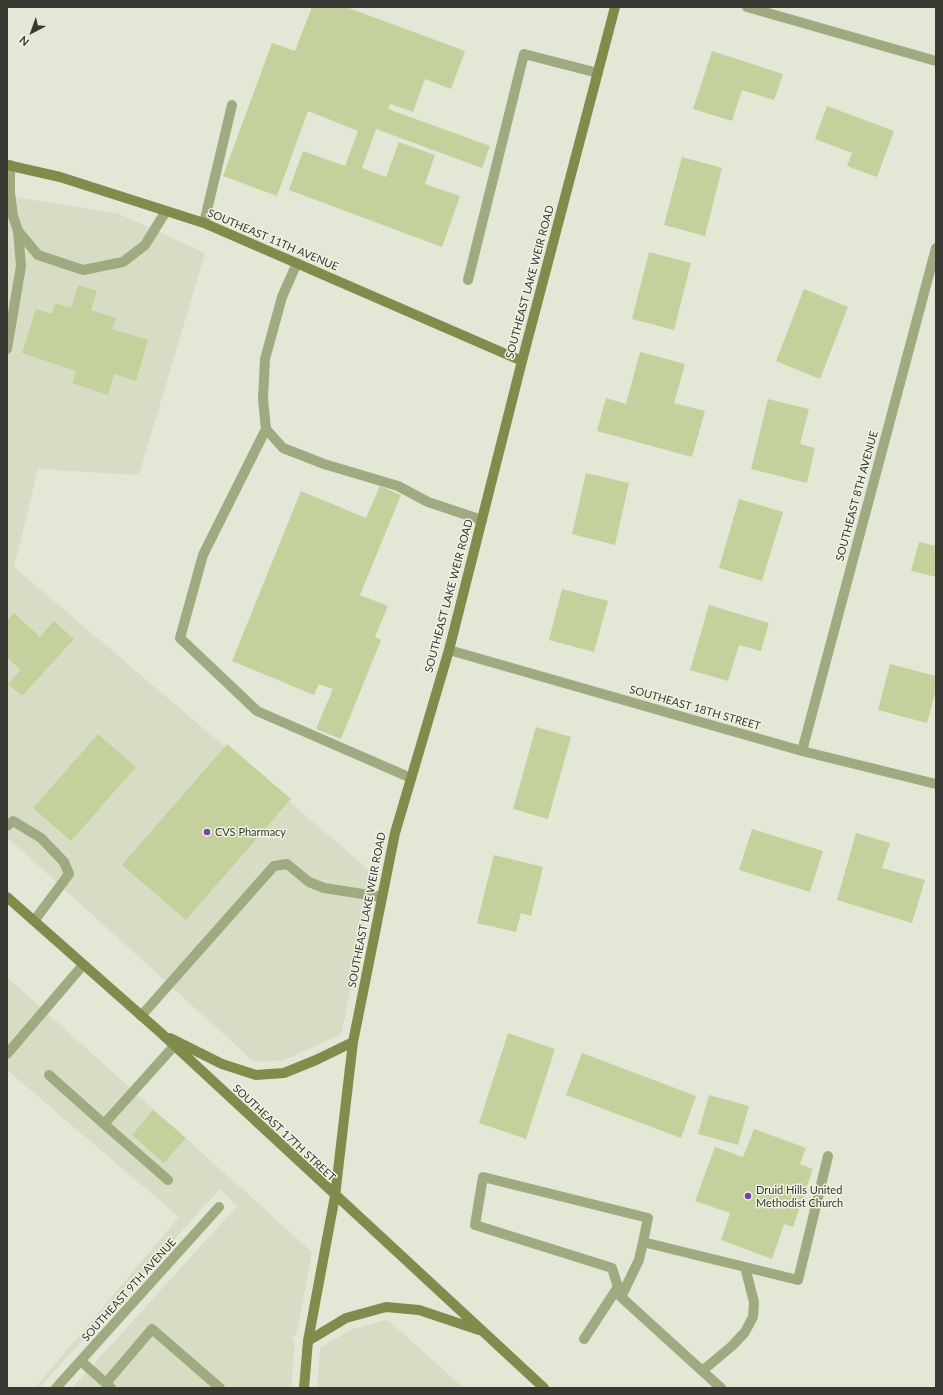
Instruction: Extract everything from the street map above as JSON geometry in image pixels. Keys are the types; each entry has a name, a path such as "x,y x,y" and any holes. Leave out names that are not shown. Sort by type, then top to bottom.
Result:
{"main road":[{"name":"SOUTHEAST LAKE WEIR ROAD","path":"304,1388 308,1341 335,1196 353,1042 395,832 449,650 522,361 615,7"},
{"name":"SOUTHEAST 11TH AVENUE","path":"9,165 60,176 204,223 522,361"},
{"name":"SOUTHEAST 17TH STREET","path":"7,897 161,1034 544,1388"},
{"path":"161,1034 222,1064 256,1075 284,1073 353,1042"},
{"path":"308,1341 346,1318 386,1307 419,1310 483,1331"}],"street":[{"path":"747,7 936,61"},
{"path":"468,280 524,54 598,73"},
{"path":"204,223 232,105"},
{"path":"7,349 21,266 18,231 13,216 10,192 9,165"},
{"path":"18,231 38,255 83,270 123,262 145,245 166,211"},
{"name":"SOUTHEAST 8TH AVENUE","path":"802,751 936,248"},
{"path":"297,264 282,297 265,359 263,399 266,429 203,555 180,638 257,711 411,778"},
{"path":"266,429 283,448 324,464 398,486 428,502 482,520"},
{"name":"SOUTHEAST 18TH STREET","path":"449,650 802,751 936,784"},
{"path":"7,826 13,821 42,838 64,862 68,874 34,921"},
{"path":"141,1016 274,866 287,864 310,882 324,888 382,897"},
{"path":"7,1054 84,965"},
{"path":"104,1124 174,1046"},
{"path":"49,1074 168,1180"},
{"path":"643,1242 798,1280 828,1156"},
{"path":"584,1339 620,1292 639,1260 648,1218 484,1177 475,1225 612,1268 620,1292 721,1388"},
{"name":"SOUTHEAST 9TH AVENUE","path":"56,1388 219,1207"},
{"path":"702,1370 732,1346 745,1332 753,1317 754,1302 746,1268"},
{"path":"81,1361 108,1385 152,1329 220,1388"}],"shaded area":[{"path":"7,196 117,213 205,253 139,475 38,469 14,567 374,874 341,1035 283,1060 259,1062 252,1060 7,837"},
{"path":"7,977 312,1252 297,1333 292,1337 295,1344 291,1388 72,1388 237,1206 220,1189 39,1388 35,1388 179,1217 7,1070"},
{"path":"385,1320 389,1321 464,1388 317,1388 320,1348 350,1330"}],"building":[{"path":"312,7 346,7 465,51 451,89 425,79 413,112 390,104 388,109 490,146 482,168 376,129 362,168 386,177 399,142 435,155 425,184 460,196 442,247 289,190 303,151 345,166 358,131 308,111 277,196 223,176 272,43 295,51"},
{"path":"712,51 783,74 774,100 742,90 732,121 693,109"},
{"path":"827,106 894,131 877,177 847,166 852,153 815,139"},
{"path":"682,157 722,168 705,236 664,225"},
{"path":"649,252 691,263 674,330 632,319"},
{"path":"78,285 97,291 91,310 116,318 112,329 148,340 136,381 114,374 108,395 72,383 76,371 22,353 36,309 52,314 55,303 71,308"},
{"path":"804,289 848,307 820,379 776,361"},
{"path":"640,352 685,364 674,403 705,411 692,457 597,431 606,398 626,404"},
{"path":"768,399 809,409 800,444 815,448 807,483 751,469"},
{"path":"586,473 629,483 615,545 572,534"},
{"path":"380,486 401,495 360,595 388,606 375,637 381,640 341,739 316,729 333,689 319,684 314,695 232,661 301,491 366,518"},
{"path":"739,499 783,512 762,581 719,568"},
{"path":"919,542 936,546 936,577 911,571"},
{"path":"562,589 608,601 594,652 549,640"},
{"path":"709,605 769,623 761,651 739,645 728,681 690,670"},
{"path":"14,613 40,637 54,621 74,639 22,696 8,684 21,670 7,658 7,621"},
{"path":"890,664 936,676 936,690 927,723 878,710"},
{"path":"536,727 571,737 548,819 513,809"},
{"path":"98,734 136,767 71,841 33,808"},
{"name":"CVS Pharmacy","path":"227,744 291,799 186,920 122,865"},
{"path":"752,829 823,851 810,892 739,870"},
{"path":"856,833 890,843 882,868 925,880 912,923 837,900"},
{"path":"494,855 543,867 531,916 521,913 516,932 477,923"},
{"path":"508,1033 555,1049 526,1139 479,1123"},
{"path":"582,1053 696,1096 681,1138 566,1095"},
{"path":"709,1095 749,1106 738,1145 698,1134"},
{"path":"153,1110 186,1138 164,1163 132,1135"},
{"path":"754,1129 806,1148 800,1164 813,1169 793,1227 784,1224 772,1259 721,1240 730,1213 695,1201 715,1147 743,1157"}],"place":[{"name":"CVS Pharmacy","path":"207,832"},
{"name":"Druid Hills United Methodist Church","path":"748,1196"}]}
